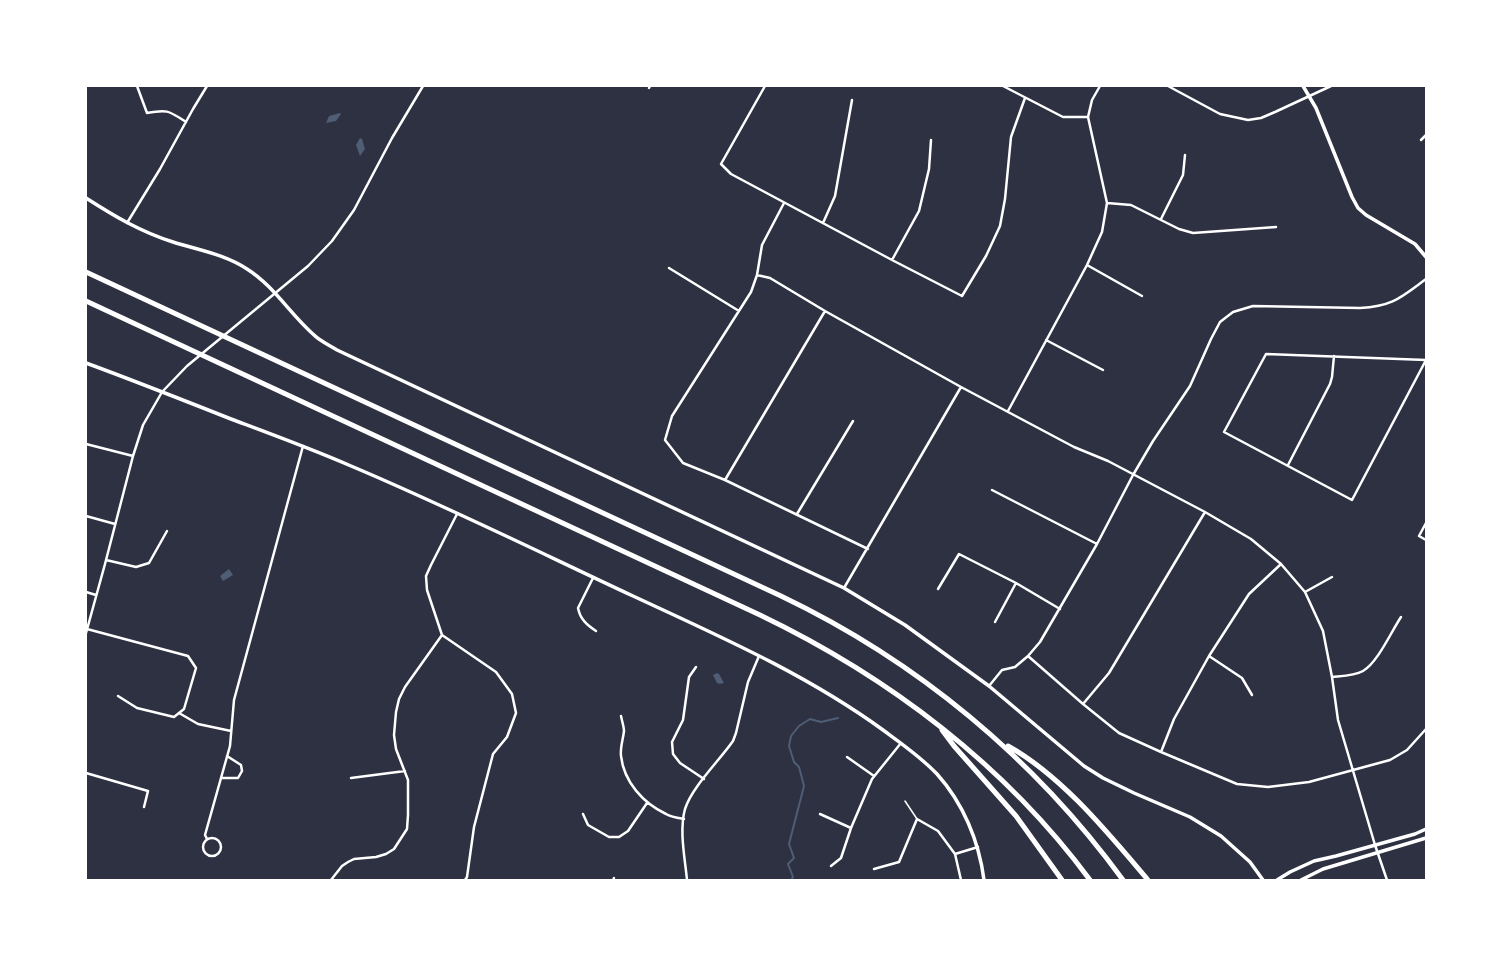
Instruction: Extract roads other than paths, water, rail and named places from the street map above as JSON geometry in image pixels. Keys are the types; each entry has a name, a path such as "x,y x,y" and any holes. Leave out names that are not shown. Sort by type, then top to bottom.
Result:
{"highway":[{"path":"86,272 808,609 859,638 908,669 955,704 1000,742 1062,804 1095,843 1123,880"},
{"path":"86,301 786,628 825,648 862,670 938,723 1020,798 1051,831 1090,880"},
{"path":"938,723 954,746 1016,816 1062,880"},
{"path":"1000,742 1020,753 1044,771 1096,822 1148,880"}],"street":[{"path":"137,86 147,113 162,110 169,112 186,122"},
{"path":"127,223 160,169 207,86"},
{"path":"86,633 132,456 143,425 162,392 177,375 247,318 322,253 343,227 392,138 423,86"},
{"path":"765,86 721,164 731,174 962,296 986,256 1000,226 1005,199 1011,137 1025,98"},
{"path":"1003,86 1063,117 1088,117"},
{"path":"1008,411 1087,265 1102,232 1107,203 1088,117 1092,100 1100,86"},
{"path":"1168,86 1220,114 1248,120 1261,118 1331,86"},
{"path":"1303,86 1316,108 1352,197 1358,208 1376,222 1415,244 1426,257"},
{"path":"823,223 835,196 852,100"},
{"path":"1421,140 1426,135"},
{"path":"892,260 919,211 929,169 931,140"},
{"path":"1161,219 1183,175 1185,155"},
{"path":"86,198 127,223 173,242 218,254 232,260 256,276 275,293 314,336 337,350 844,588 906,624 990,686 1084,766 1103,778 1134,793 1190,817 1221,836 1250,862 1263,880"},
{"path":"784,203 762,245 757,275 751,292 672,416 665,440 683,463 725,480 868,549"},
{"path":"1107,203 1131,206 1161,219 1179,229 1193,233 1276,227"},
{"path":"1087,265 1142,296"},
{"path":"669,268 739,311"},
{"path":"757,275 770,278 825,311 961,387 1074,447 1108,461 1205,512 1251,539 1281,564 1305,592 1323,631 1332,677 1338,720 1375,845 1387,880"},
{"path":"990,686 1002,670 1015,667 1028,656 1040,642 1060,609 1133,475 1153,441 1190,386 1220,322 1233,312 1253,306 1377,307 1400,298 1426,279"},
{"path":"725,480 825,311"},
{"path":"1046,340 1103,370"},
{"path":"1266,354 1426,360 1352,500 1288,466 1224,432 1266,354"},
{"path":"1288,466 1330,384 1334,356"},
{"path":"86,364 303,446 370,474 759,655 834,696 922,759 953,794 964,813 978,847 984,880"},
{"path":"844,588 961,387"},
{"path":"797,514 853,421"},
{"path":"86,444 132,456"},
{"path":"207,839 205,835 230,746 234,700 303,446"},
{"path":"992,490 1096,544"},
{"path":"1083,704 1109,673 1205,512"},
{"path":"457,514 430,564 426,576 427,590 442,634 496,672 512,694 516,713 507,737 493,754 474,827 467,877 465,880"},
{"path":"86,516 115,524"},
{"path":"1426,522 1419,536 1426,540"},
{"path":"106,560 136,567 150,562 167,531"},
{"path":"938,589 959,554 1060,609"},
{"path":"1161,752 1174,719 1209,656 1249,594 1281,564"},
{"path":"593,578 578,608 582,619 596,631"},
{"path":"1305,592 1332,578"},
{"path":"995,622 1016,584"},
{"path":"86,592 96,595"},
{"path":"1332,677 1347,676 1363,671 1375,659 1401,617"},
{"path":"87,629 188,656 196,668 184,710 174,717 137,708 118,696"},
{"path":"331,880 342,866 354,859 376,857 386,854 394,849 407,829 408,780 396,749 394,735 397,705 405,687 442,634"},
{"path":"687,880 683,827 685,809 690,797 727,750 736,733 748,682 759,655"},
{"path":"1028,656 1119,733 1237,784 1268,787 1309,782 1390,760 1407,750 1426,729"},
{"path":"1209,656 1242,678 1252,695"},
{"path":"696,667 689,677 683,720 672,742 673,754 680,763 704,779"},
{"path":"179,713 198,724 231,731"},
{"path":"621,716 624,730 621,744 621,756 632,786 647,803 667,815 684,819"},
{"path":"831,866 841,858 851,828 874,776 901,743"},
{"path":"221,778 238,778 242,772 241,765 227,756"},
{"path":"847,757 874,776"},
{"path":"351,778 405,771"},
{"path":"86,773 148,791 144,807"},
{"path":"583,814 588,825 609,837 619,837 628,831 647,803"},
{"path":"820,814 851,828"},
{"path":"874,869 899,862 917,819 938,831 956,854 961,880"},
{"path":"1277,880 1314,861 1415,834 1426,829"},
{"path":"214,838 220,842 221,849 217,855 210,856 204,851 203,844 207,839 214,838"},
{"path":"1301,880 1323,869 1426,838"},
{"path":"956,854 978,847"}],"lane":[{"path":"905,801 917,819"}],"water":[{"path":"341,114 336,121 326,123 329,116"},
{"path":"360,138 362,139 365,149 360,156 356,145"},
{"path":"229,569 233,575 223,581 220,576"},
{"path":"717,673 724,683 717,683 713,675"}],"waterway":[{"path":"791,880 793,877 788,864 794,858 789,844 804,786 799,767 794,762 789,746 791,736 799,726 810,719 821,722 838,718"}]}
